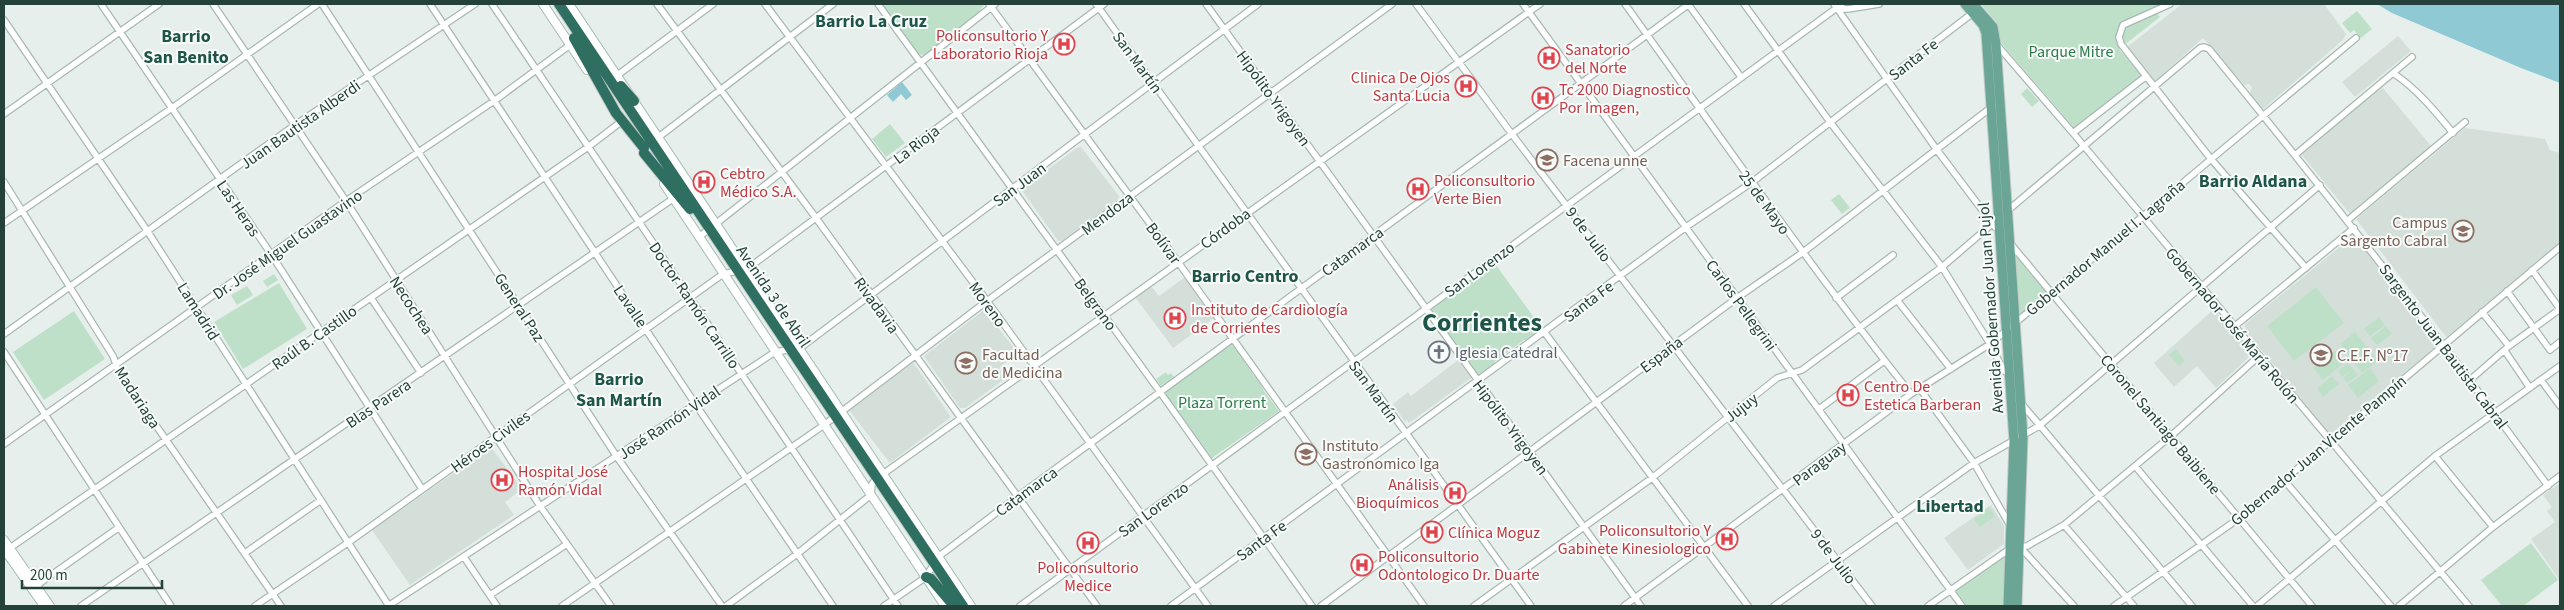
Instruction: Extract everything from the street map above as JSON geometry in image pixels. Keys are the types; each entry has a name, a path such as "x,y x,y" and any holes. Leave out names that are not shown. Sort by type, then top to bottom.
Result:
{"highway":[{"path":"552,5 608,82 634,101"},
{"path":"608,82 619,117 649,145 665,155 692,207"},
{"name":"Avenida 3 de Abril","path":"608,82 649,145"},
{"path":"649,145 692,207"},
{"name":"Avenida 3 de Abril","path":"692,207 833,418 877,479 933,568 963,606"},
{"path":"920,530 934,557 931,579 954,606"}],"main road":[{"name":"Avenida 3 de Abril","path":"569,4 608,82"},
{"path":"1965,4 1974,8"},
{"name":"Avenida Gobernador Juan Pujol","path":"1974,8 1993,27 1996,44 2009,242 2014,441 2011,528 2015,547 2017,606"},
{"name":"Avenida Gobernador Juan Pujol","path":"1974,8 1986,33 1996,221 2000,235 2011,326 2016,339 2023,436 2015,547 2008,606"},
{"name":"Avenida 3 de Abril","path":"634,101 649,145 674,198 708,230"},
{"name":"Avenida 3 de Abril","path":"649,145 833,418 870,495 933,568 971,606"},
{"name":"Avenida 3 de Abril","path":"877,479 920,530"},
{"path":"4,540 6,551 50,606"},
{"name":"Avenida 3 de Abril","path":"933,568 946,606"},
{"path":"34,587 44,606"}],"street":[{"name":"Las Heras","path":"101,4 271,254 422,489"},
{"path":"4,114 159,4"},
{"name":"Necochea","path":"213,4 346,201 540,506 611,606"},
{"path":"4,223 172,108 318,4"},
{"name":"General Paz","path":"322,4 617,456 724,606"},
{"name":"Lavalle","path":"430,4 696,405 833,606"},
{"name":"Juan Bautista Alberdi","path":"4,334 221,180 295,125 475,4"},
{"name":"Doctor Ramón Carrillo","path":"492,4 898,606"},
{"name":"Rivadavia","path":"657,4 782,171 870,296 1097,606"},
{"path":"608,82 713,4"},
{"name":"Moreno","path":"765,4 987,301 1208,606"},
{"path":"649,145 832,4"},
{"name":"Belgrano","path":"878,4 1058,250 1312,606"},
{"name":"Hipólito Yrigoyen","path":"1206,4 1641,606"},
{"name":"San Juan","path":"787,350 870,296 1258,4"},
{"name":"Mendoza","path":"562,606 833,418 987,301 1392,4"},
{"name":"9 de Julio","path":"1416,4 1872,606"},
{"name":"Carlos Pellegrini","path":"1522,4 1962,606"},
{"name":"Córdoba","path":"877,479 1319,160 1540,4"},
{"name":"25 de Mayo","path":"1625,4 1802,253 1857,328 1911,394"},
{"path":"1689,4 1741,77"},
{"name":"Catamarca","path":"884,606 894,600 1018,497 1689,4"},
{"path":"1744,4 1830,122 1942,267 1990,344 2004,371"},
{"path":"1838,5 1848,9 1879,4"},
{"path":"2170,4 2127,21 2120,31 2121,44 2211,159 2306,268"},
{"path":"708,230 991,5"},
{"name":"Bolívar","path":"991,5 1233,338 1424,606"},
{"name":"La Rioja","path":"735,271 816,218 1099,5"},
{"name":"San Martín","path":"1099,5 1300,288 1531,606"},
{"path":"1838,5 1936,150 1996,221"},
{"name":"San Lorenzo","path":"1020,606 1838,5"},
{"name":"Santa Fe","path":"1171,606 1545,333 1686,227 1751,183 1887,79 1974,8"},
{"name":"Lamadrid","path":"4,20 198,308 389,606"},
{"name":"Gobernador Manuel I. Lagraña","path":"2011,326 2053,293 2356,38"},
{"name":"Dr. José Miguel Guastavino","path":"4,444 198,308 346,201 494,101 575,39"},
{"name":"Gobernador José María Rolón","path":"1996,44 2084,146 2235,326 2329,442 2469,606"},
{"name":"Sargento Juan Bautista Cabral","path":"2204,47 2209,49 2348,220 2444,344 2548,486"},
{"name":"Jujuy","path":"1474,606 1652,478 1777,378 1802,370 1942,267 2007,210 2200,48 2204,47"},
{"path":"2295,155 2412,58"},
{"path":"2393,73 2405,81 2426,101 2453,132"},
{"path":"2073,133 2145,77"},
{"name":"España","path":"1321,606 1674,344 1802,253 1999,101"},
{"name":"Raúl B. Castillo","path":"6,551 588,147 619,117"},
{"path":"2348,220 2465,122"},
{"name":"Madariaga","path":"4,182 165,440 281,606"},
{"path":"1774,606 1974,464 2039,426 2320,186"},
{"name":"Blas Parera","path":"82,606 674,198"},
{"path":"2235,326 2354,228"},
{"name":"Coronel Santiago Baibiene","path":"2000,235 2009,242 2053,293 2238,519 2312,606"},
{"name":"Gobernador Juan Vicente Pampín","path":"2114,606 2238,519 2532,270 2559,250"},
{"path":"1836,298 1893,255"},
{"path":"2470,380 2560,309 2532,270"},
{"name":"Héroes Civiles","path":"255,606 349,542 646,328 689,298 735,271"},
{"path":"2507,291 2550,350 2560,342"},
{"path":"371,298 421,374"},
{"path":"1897,300 1951,369"},
{"path":"2482,312 2530,388"},
{"name":"Paraguay","path":"1624,606 1911,394 1990,344 2011,326"},
{"path":"1545,333 1748,606"},
{"name":"José Ramón Vidal","path":"389,606 742,374 787,350"},
{"path":"4,352 171,606"},
{"path":"1928,606 2015,547 2027,546 2064,525 2171,436 2259,356"},
{"path":"1818,409 1884,361"},
{"path":"2135,466 2255,606 2290,580 2380,501 2435,456 2560,366"},
{"path":"2541,380 2560,406"},
{"path":"1920,389 1974,464 2011,528"},
{"path":"2021,402 2039,426 2192,606"},
{"path":"2435,456 2494,527"},
{"path":"2399,606 2494,527 2560,476"},
{"path":"724,606 797,554 870,495 877,479"},
{"path":"2284,480 2391,606"},
{"path":"245,553 321,500"},
{"path":"2064,525 2134,606"},
{"path":"34,587 118,528"},
{"path":"490,595 567,544"},
{"path":"2015,547 2074,606"},
{"path":"464,557 497,606"}],"shaded area":[{"path":"2182,4 2324,4 2346,34 2343,40 2263,109 2250,93 2252,87 2249,84 2244,85 2203,38 2155,81 2127,47"},
{"path":"2398,36 2411,51 2355,97 2342,82"},
{"name":"Campus Sargento Cabral","path":"2382,87 2431,146 2350,214 2301,154"},
{"name":"Campus Sargento Cabral","path":"2465,128 2545,139 2550,150 2560,153 2560,243 2447,338 2356,219"},
{"path":"1078,147 1081,147 1119,196 1117,200 1062,241 1058,241 1021,189"},
{"name":"C.E.F. Nº17","path":"2352,237 2355,237 2436,343 2436,347 2333,432 2328,432 2245,330 2245,324"},
{"name":"Instituto de Cardiología de Corrientes","path":"1185,277 1214,318 1173,348 1135,297 1151,286 1159,296"},
{"path":"2214,309 2252,354 2216,388 2197,366 2174,387 2154,363"},
{"name":"Facultad de Medicina","path":"984,310 1018,353 999,368 1006,378 965,408 960,408 924,356"},
{"path":"1458,360 1471,378 1409,423 1407,420 1405,422 1393,404 1408,392 1411,396"},
{"path":"913,362 951,417 890,463 849,410"},
{"path":"491,447 522,489 505,502 514,515 410,585 372,530"},
{"path":"2560,483 2560,581 2531,539 2555,522 2547,511 2552,507 2543,495"},
{"path":"1991,505 2004,526 2004,544 1968,570 1944,538"}],"green space":[{"path":"879,4 984,4 967,23 924,55 915,54"},
{"name":"Parque Mitre","path":"1981,4 2160,4 2153,9 2160,17 2119,49 2142,76 2074,128 2002,44 1996,22"},
{"path":"2357,11 2372,29 2361,38 2354,30 2350,33 2342,23"},
{"path":"2027,88 2039,101 2032,107 2021,94"},
{"path":"890,124 905,143 886,157 872,139"},
{"path":"1839,194 1850,208 1842,214 1831,200"},
{"path":"2016,252 2049,291 2018,317"},
{"path":"1493,261 1543,330 1528,341 1524,340 1495,361 1494,366 1479,374 1473,371 1432,313 1433,304 1440,299 1443,300 1475,275 1479,274 1478,272"},
{"path":"274,274 278,280 267,287 263,281"},
{"path":"279,283 307,329 243,369 214,322"},
{"path":"247,286 253,295 237,305 231,295"},
{"path":"2316,287 2344,323 2294,361 2267,326"},
{"path":"74,311 105,359 44,400 13,352"},
{"path":"2379,317 2385,325 2370,336 2364,329"},
{"path":"2386,326 2392,334 2377,345 2371,338"},
{"path":"2355,332 2378,361 2362,373 2340,344"},
{"name":"Plaza Torrent","path":"1232,345 1243,357 1254,376 1260,379 1264,391 1279,411 1212,458 1164,393 1206,363 1209,357"},
{"path":"2176,349 2185,360 2179,366 2169,355"},
{"path":"2335,351 2345,362 2323,380 2313,368"},
{"path":"2348,363 2353,369 2342,377 2338,371"},
{"path":"2370,368 2379,381 2358,398 2348,385"},
{"path":"2353,369 2358,375 2347,383 2343,378"},
{"path":"1166,372 1168,375 1171,373 1174,377 1161,386 1156,379"},
{"path":"2332,376 2339,384 2323,397 2317,388"},
{"path":"1989,507 1995,516 1980,527 1974,519"},
{"path":"2531,543 2558,580 2523,606 2502,606 2481,580"},
{"path":"2008,552 2005,606 1967,606 1955,590"}],"water":[{"path":"2377,4 2560,4 2560,83 2392,13"},
{"path":"902,82 912,95 906,100 901,94 893,102 887,95"}],"place":[{"name":"Policonsultorio Y Laboratorio Rioja","path":"1064,44"},
{"name":"Sanatorio del Norte","path":"1549,58"},
{"name":"Clinica De Ojos Santa Lucia","path":"1466,86"},
{"name":"Tc 2000 Diagnostico Por Imagen,","path":"1543,98"},
{"name":"Facena unne","path":"1547,160"},
{"name":"Cebtro Médico S.A.","path":"704,182"},
{"name":"Policonsultorio Verte Bien","path":"1418,189"},
{"name":"Campus Sargento Cabral","path":"2463,231"},
{"name":"Instituto de Cardiología de Corrientes","path":"1175,318"},
{"name":"Iglesia Catedral","path":"1439,352"},
{"name":"C.E.F. Nº17","path":"2321,355"},
{"name":"Facultad de Medicina","path":"966,363"},
{"name":"Centro De Estetica Barberan","path":"1848,395"},
{"name":"Instituto Gastronomico Iga","path":"1306,454"},
{"name":"Hospital José Ramón Vidal","path":"502,480"},
{"name":"Análisis Bioquímicos","path":"1455,493"},
{"name":"Clínica Moguz","path":"1432,532"},
{"name":"Policonsultorio Y Gabinete Kinesiologico","path":"1727,539"},
{"name":"Policonsultorio Medice","path":"1088,543"},
{"name":"Policonsultorio Odontologico Dr. Duarte","path":"1362,565"}],"district":[{"name":"Barrio La Cruz","path":"871,21"},
{"name":"Barrio San Benito","path":"186,46"},
{"name":"Barrio Aldana","path":"2253,181"},
{"name":"Barrio Centro","path":"1245,276"},
{"name":"Corrientes","path":"1482,322"},
{"name":"Barrio San Martín","path":"619,389"},
{"name":"Libertad","path":"1950,506"}]}
